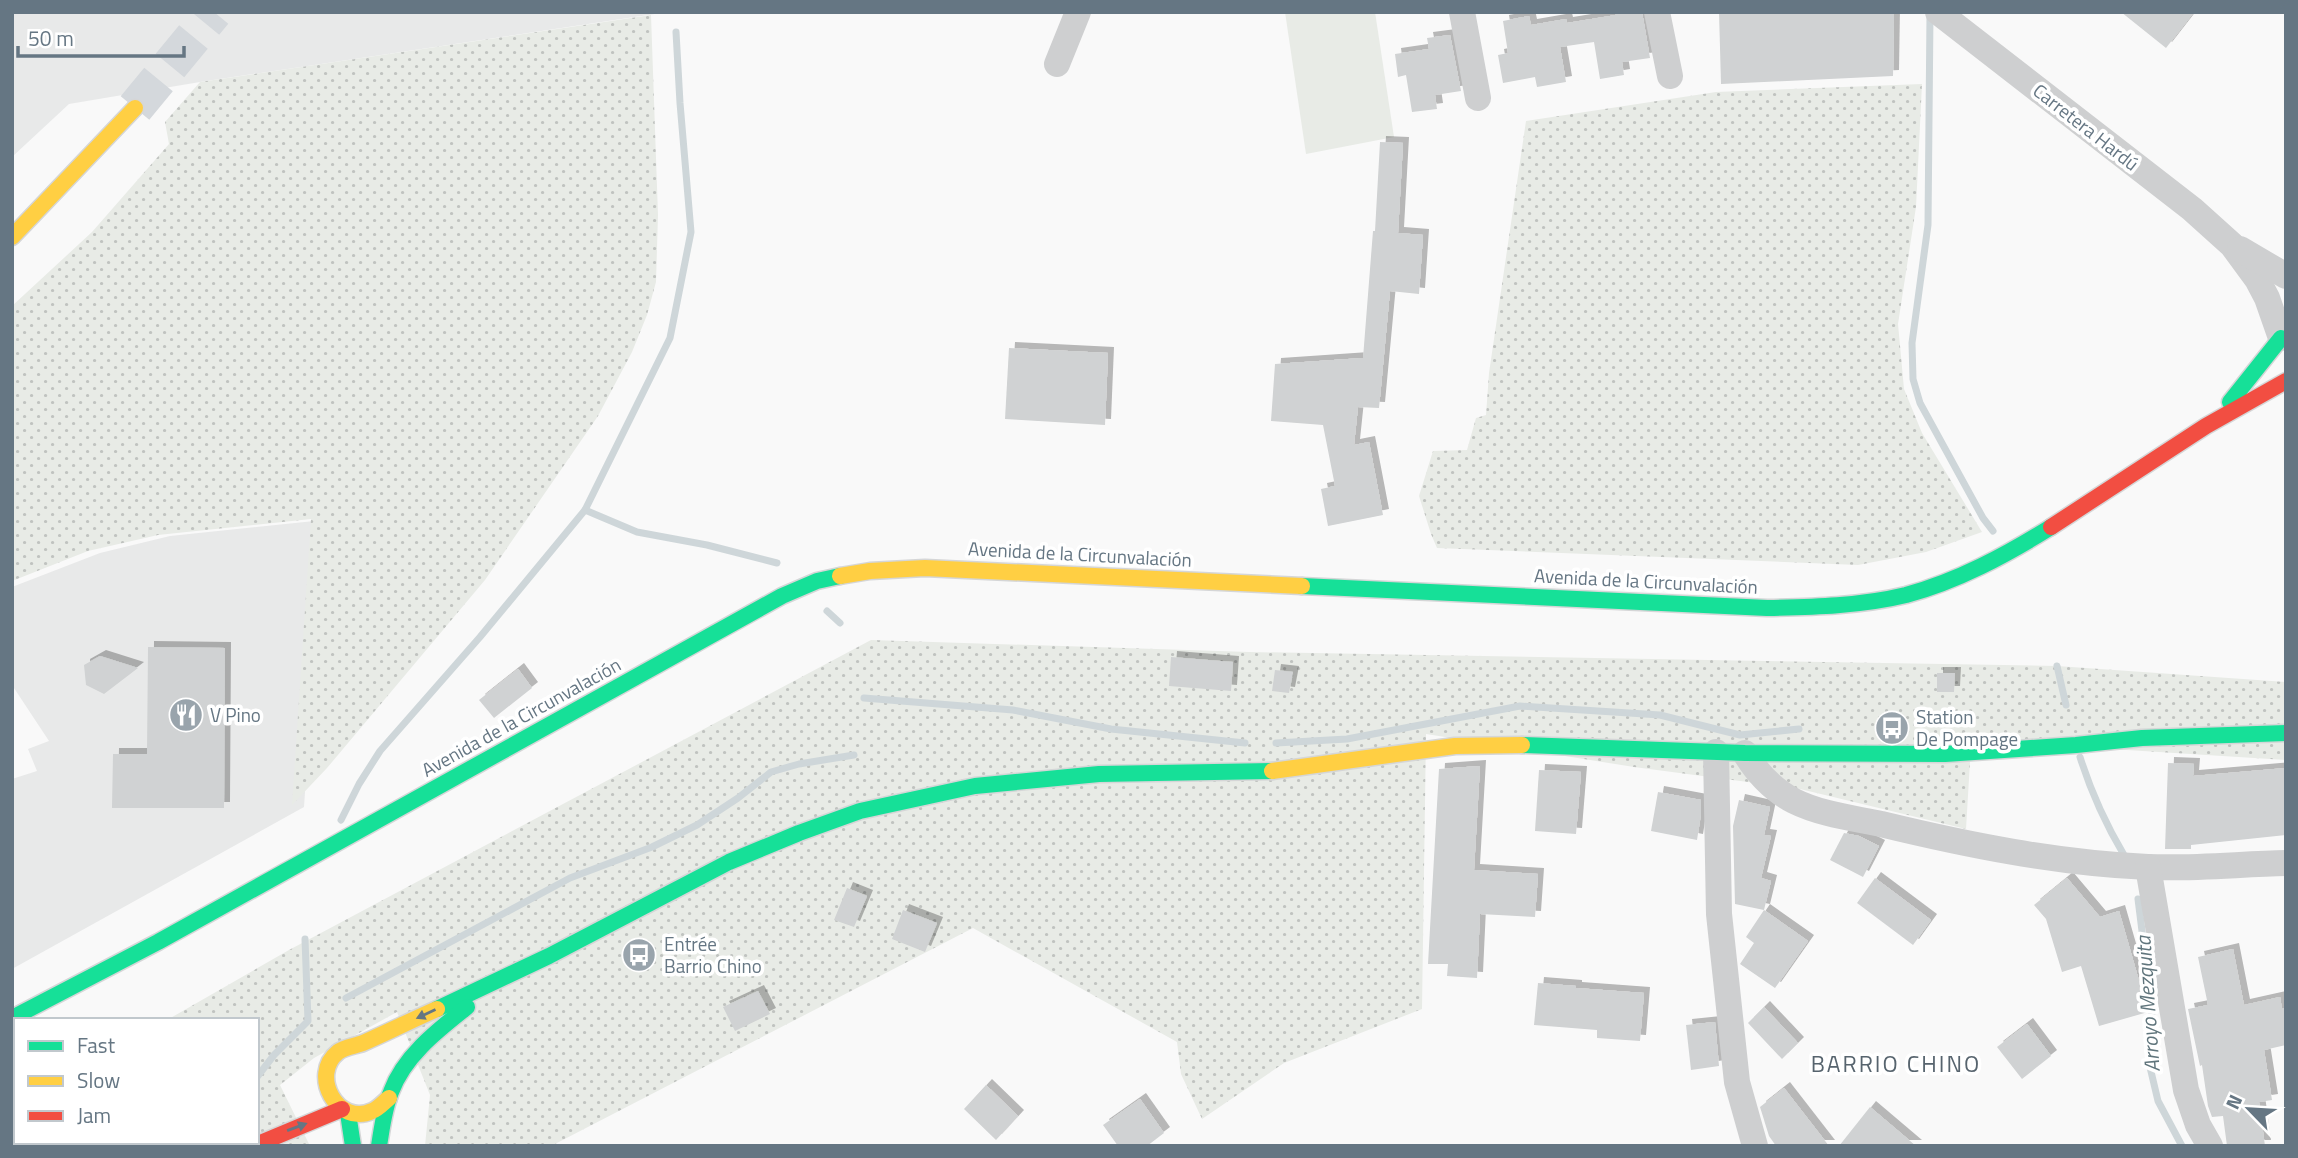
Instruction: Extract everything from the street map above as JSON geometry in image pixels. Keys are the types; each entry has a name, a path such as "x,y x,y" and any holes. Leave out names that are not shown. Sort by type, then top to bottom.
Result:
{"main road":[{"path":"12,237 135,108"},
{"path":"2210,423 2284,337"},
{"path":"2210,423 2286,381"},
{"name":"Avenida de la Circunvalación","path":"12,1018 170,935 782,596 825,578 889,568 926,568 1767,608 1869,602 1905,595 1956,578 2003,555 2041,534 2210,423"},
{"path":"353,1146 345,1111 330,1099 319,1084 331,1059 339,1051 361,1044 510,975 729,862 860,811 975,786 1099,774 1261,774 1455,746 1506,744 1745,753 1945,754 2142,738 2286,733"},
{"path":"259,1144 345,1111 365,1114 374,1111 435,1034 510,975"},
{"path":"361,1044 386,1058 394,1073 379,1146"},
{"path":"259,1131 276,1118"}],"street":[{"path":"1057,64 1078,12"},
{"path":"1462,12 1478,98"},
{"path":"1657,12 1670,76"},
{"name":"Carretera Hardú","path":"1940,13 2192,209 2232,245 2257,279 2284,337"},
{"name":"Carretera Hardú","path":"2232,245 2286,276"},
{"path":"1716,752 1719,914 1737,1082 1755,1146"},
{"path":"1745,753 1759,774 1771,785 1807,807 2035,857 2148,867 2286,863"},
{"path":"2148,867 2186,1090 2198,1125 2210,1146"}],"shaded area":[{"path":"12,12 668,12 69,104 12,157"},
{"path":"1285,12 1375,12 1394,137 1306,154"},
{"path":"651,15 658,215 656,282 647,315 632,352 598,416 485,580 327,768 292,805 311,519 158,535 88,551 12,581 12,306 92,232 169,144 165,122 200,82"},
{"path":"1922,84 1916,207 1898,324 1904,389 1922,433 1982,532 1926,552 1858,565 1437,548 1419,496 1433,451 1467,450 1476,418 1486,415 1489,373 1526,121 1716,92"},
{"path":"324,520 304,807 12,969 12,779 37,771 28,749 49,741 12,685 12,587 100,553 170,536"},
{"path":"871,640 1249,652 2057,666 2286,682 2286,760 2095,748 1971,745 1966,829 1800,789 1634,767 1426,734 1422,1009 1284,1063 1202,1119 1181,1074 1177,1042 973,928 555,1146 425,1146 430,1095 397,1012 314,1058 280,1085 310,1146 12,1146 14,1107 14,1144 259,1144 259,1018 170,1018 289,950"}],"building":[{"path":"1615,12 1642,12 1650,58 1622,62 1624,75 1600,79 1594,42 1560,47 1566,82 1537,87 1535,77 1503,83 1498,55 1508,53 1503,21 1529,16 1531,25 1566,19 1567,23 1616,15"},
{"path":"1719,12 1894,12 1893,76 1721,84"},
{"path":"2121,12 2194,12 2166,48"},
{"path":"1450,35 1461,91 1435,95 1437,109 1412,112 1406,75 1398,77 1395,54 1429,49 1427,38"},
{"path":"1380,142 1403,143 1398,233 1423,235 1419,294 1390,291 1379,408 1358,407 1354,445 1369,442 1383,515 1328,526 1321,489 1335,486 1323,425 1271,421 1275,364 1363,358"},
{"path":"1009,348 1108,353 1105,425 1005,419"},
{"path":"148,647 225,648 224,808 112,808 113,754 147,754"},
{"path":"100,656 138,668 104,694 86,685 84,665"},
{"path":"1171,657 1233,662 1231,691 1169,686"},
{"path":"518,669 532,688 494,718 479,700"},
{"path":"1275,670 1293,672 1289,693 1272,691"},
{"path":"1937,673 1955,673 1954,692 1937,692"},
{"path":"2168,763 2194,764 2193,776 2286,768 2286,835 2191,845 2191,849 2165,849"},
{"path":"1480,766 1474,870 1538,874 1535,917 1480,914 1477,978 1447,976 1448,964 1428,964 1439,769"},
{"path":"1539,770 1581,772 1576,834 1535,831"},
{"path":"1658,792 1701,800 1697,840 1651,831"},
{"path":"1739,800 1770,807 1764,835 1771,836 1761,878 1771,881 1764,910 1735,904 1733,826"},
{"path":"1844,833 1859,836 1879,846 1863,877 1830,860"},
{"path":"1875,878 1931,920 1913,945 1857,903"},
{"path":"2067,878 2100,917 2119,911 2148,1012 2099,1026 2081,966 2062,972 2046,919 2034,905"},
{"path":"847,888 867,896 854,927 834,920"},
{"path":"903,910 937,923 925,952 892,939"},
{"path":"1764,910 1808,941 1775,988 1740,964 1754,943 1746,937"},
{"path":"2233,949 2244,1005 2280,997 2282,1009 2286,1008 2286,1045 2264,1050 2272,1100 2259,1102 2265,1146 2227,1146 2223,1116 2212,1117 2208,1106 2202,1065 2200,1066 2188,1009 2208,1005 2198,957"},
{"path":"1538,983 1644,993 1640,1041 1597,1038 1597,1030 1534,1025"},
{"path":"758,991 770,1014 735,1031 723,1007"},
{"path":"1764,1007 1798,1043 1782,1059 1748,1023"},
{"path":"1715,1022 1719,1066 1691,1070 1686,1025"},
{"path":"2027,1024 2051,1056 2022,1079 1997,1047"},
{"path":"986,1085 1018,1116 996,1140 964,1109"},
{"path":"1784,1088 1829,1146 1776,1146 1769,1136 1760,1107"},
{"path":"1140,1099 1164,1133 1147,1146 1118,1146 1103,1125"},
{"path":"1870,1107 1916,1146 1839,1146"}],"waterway":[{"path":"1930,14 1928,225 1912,343 1913,379 1920,403 1983,518 1993,531"},
{"path":"341,820 380,751 480,637 585,510 670,338 691,232 676,32"},
{"path":"585,510 637,532 707,545 777,563"},
{"path":"827,611 840,623"},
{"path":"2057,666 2066,705"},
{"path":"864,698 1013,710 1111,729 1245,743"},
{"path":"1276,743 1347,739 1520,706 1660,715 1740,735 1799,729"},
{"path":"346,998 570,878 652,847 697,825 771,772 799,764 854,755"},
{"path":"2080,757 2099,807 2124,855"},
{"name":"Arroyo Mezquita","path":"2138,899 2152,1011 2149,1063 2158,1101 2182,1146"},
{"path":"259,1074 308,1021 305,939"}],"tunnel":[{"path":"135,108 214,12"}],"traffic: fast":[{"path":"2230,402 2281,338"},
{"path":"1302,586 1767,608 1837,605 1889,599 1925,589 1963,575 2051,527"},
{"path":"12,1018 158,942 782,596 817,581 840,576"},
{"path":"1522,745 1745,753 1945,754 2142,738 2286,733"},
{"path":"437,1009 549,956 729,862 860,811 975,786 1099,774 1272,771"},
{"path":"379,1146 389,1098 404,1067 423,1045 467,1007"},
{"path":"348,1113 353,1146"}],"traffic: slow":[{"path":"12,237 135,108"},
{"path":"840,576 870,571 925,568 1302,586"},
{"path":"1272,771 1455,746 1522,745"},
{"path":"389,1098 372,1111 360,1114 348,1112 331,1096 327,1085 326,1073 330,1062 340,1050 363,1043 437,1009"}],"traffic: jam":[{"path":"2051,527 2206,426 2286,381"},
{"path":"259,1144 342,1109"},
{"path":"253,1146 258,1144"}],"place":[{"name":"V Pino","path":"186,715"},
{"name":"Station De Pompage","path":"1892,728"},
{"name":"Entrée Barrio Chino","path":"639,955"}],"district":[{"name":"BARRIO CHINO","path":"1896,1064"}]}
